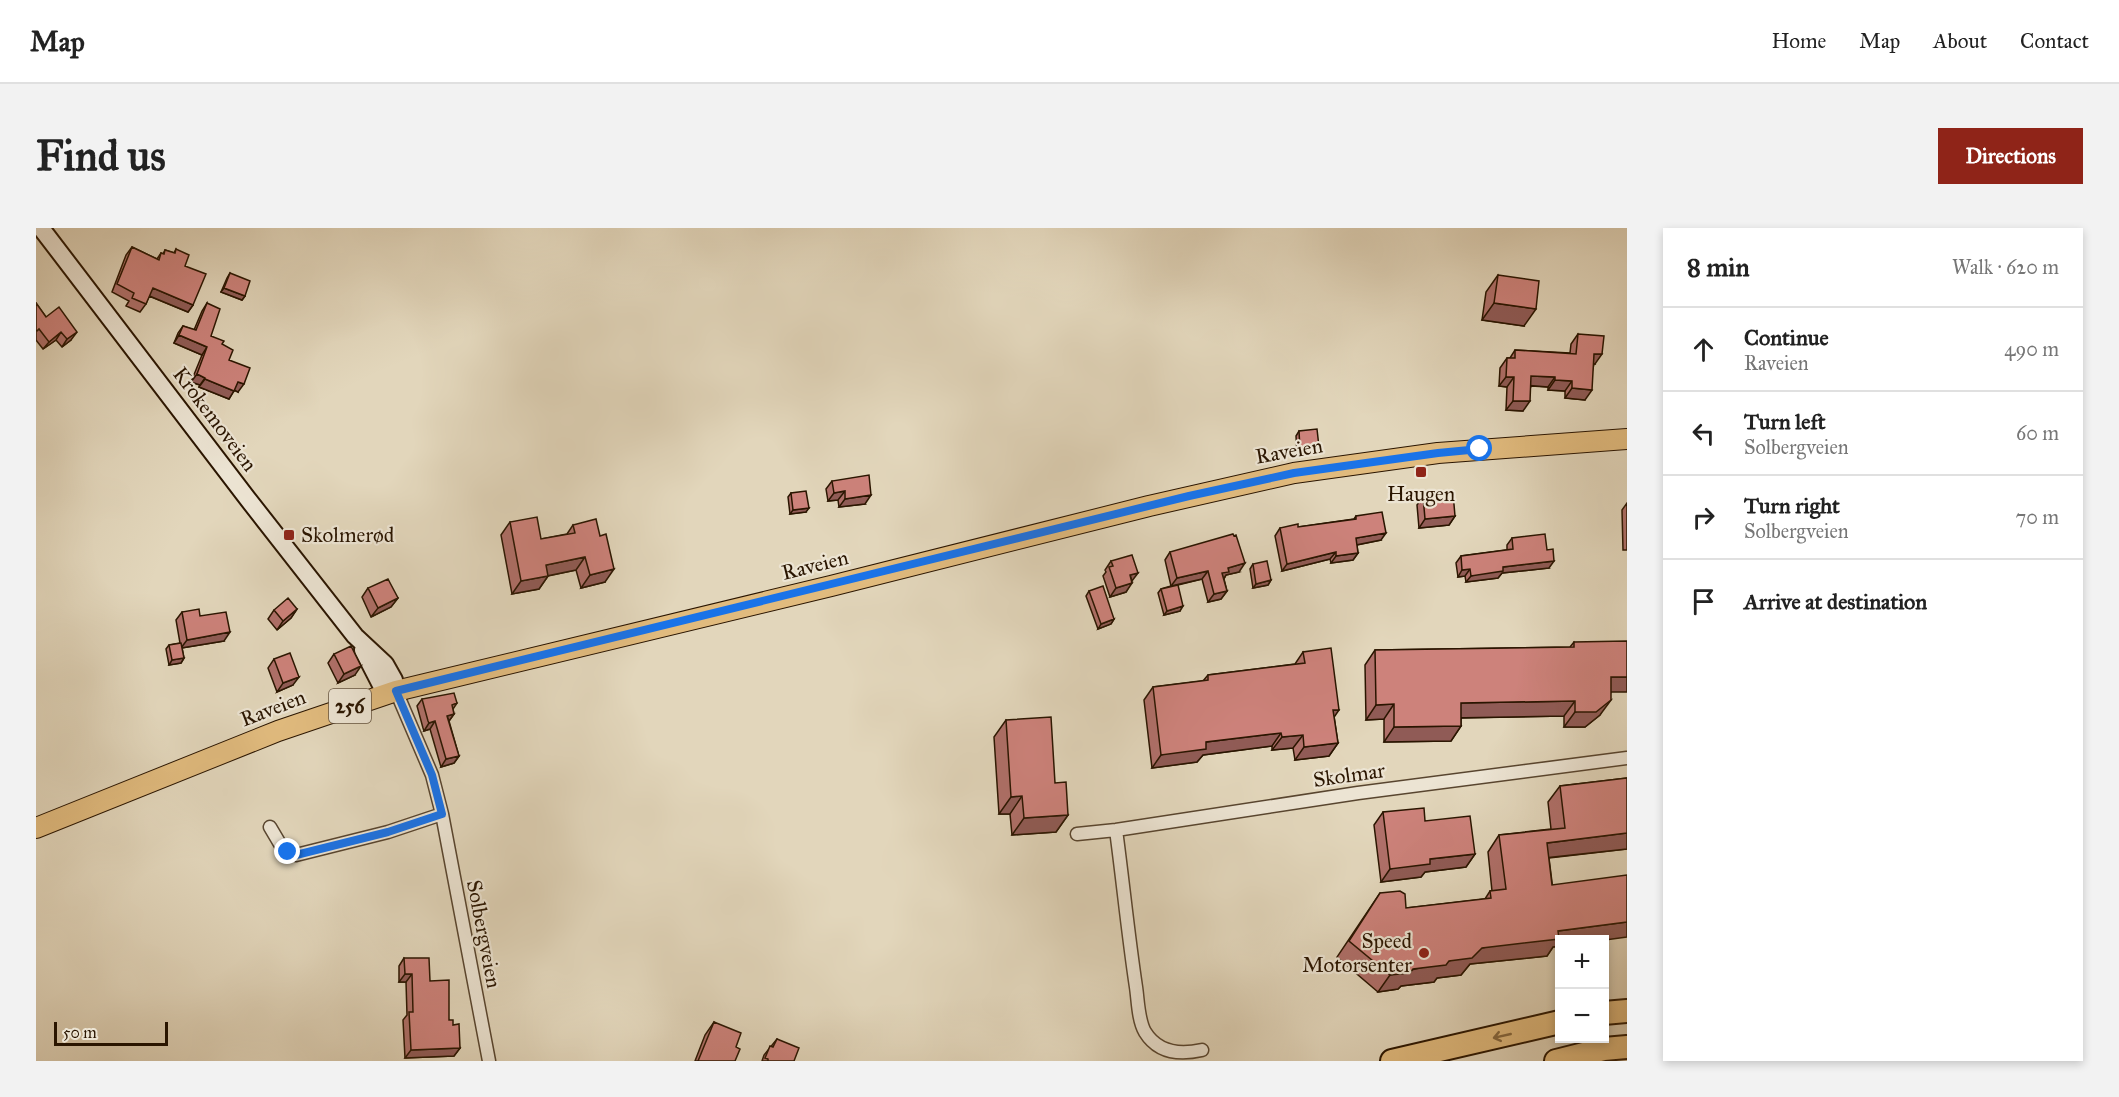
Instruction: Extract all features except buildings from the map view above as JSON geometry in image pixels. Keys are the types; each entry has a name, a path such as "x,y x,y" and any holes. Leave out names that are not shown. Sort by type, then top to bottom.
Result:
{"highway":[{"path":"1609,1013 1627,1011"},
{"path":"1392,1061 1555,1024"},
{"path":"1556,1061 1604,1049 1627,1047"}],"main road":[{"name":"Krokemoveien","path":"41,228 355,636 381,685 396,691"},
{"name":"Raveien","path":"36,828 278,731 396,691 1149,506 1294,473 1438,453 1627,439"}],"street":[{"name":"Solbergveien","path":"396,691 432,775 442,814 489,1061"},
{"name":"Skolmar","path":"1077,834 1627,758"},
{"path":"270,827 283,849 296,855 396,830 442,814"},
{"path":"1116,830 1142,1026 1154,1042 1172,1052 1185,1054 1202,1050"}],"place":[{"name":"Haugen","path":"1421,472"},
{"name":"Skolmerød","path":"289,535"},
{"name":"Speed Motorsenter","path":"1424,953"}],"route":[{"path":"288,852 296,855 388,832 442,814 432,775 396,691 831,586 1189,496 1294,473 1480,449"}]}
